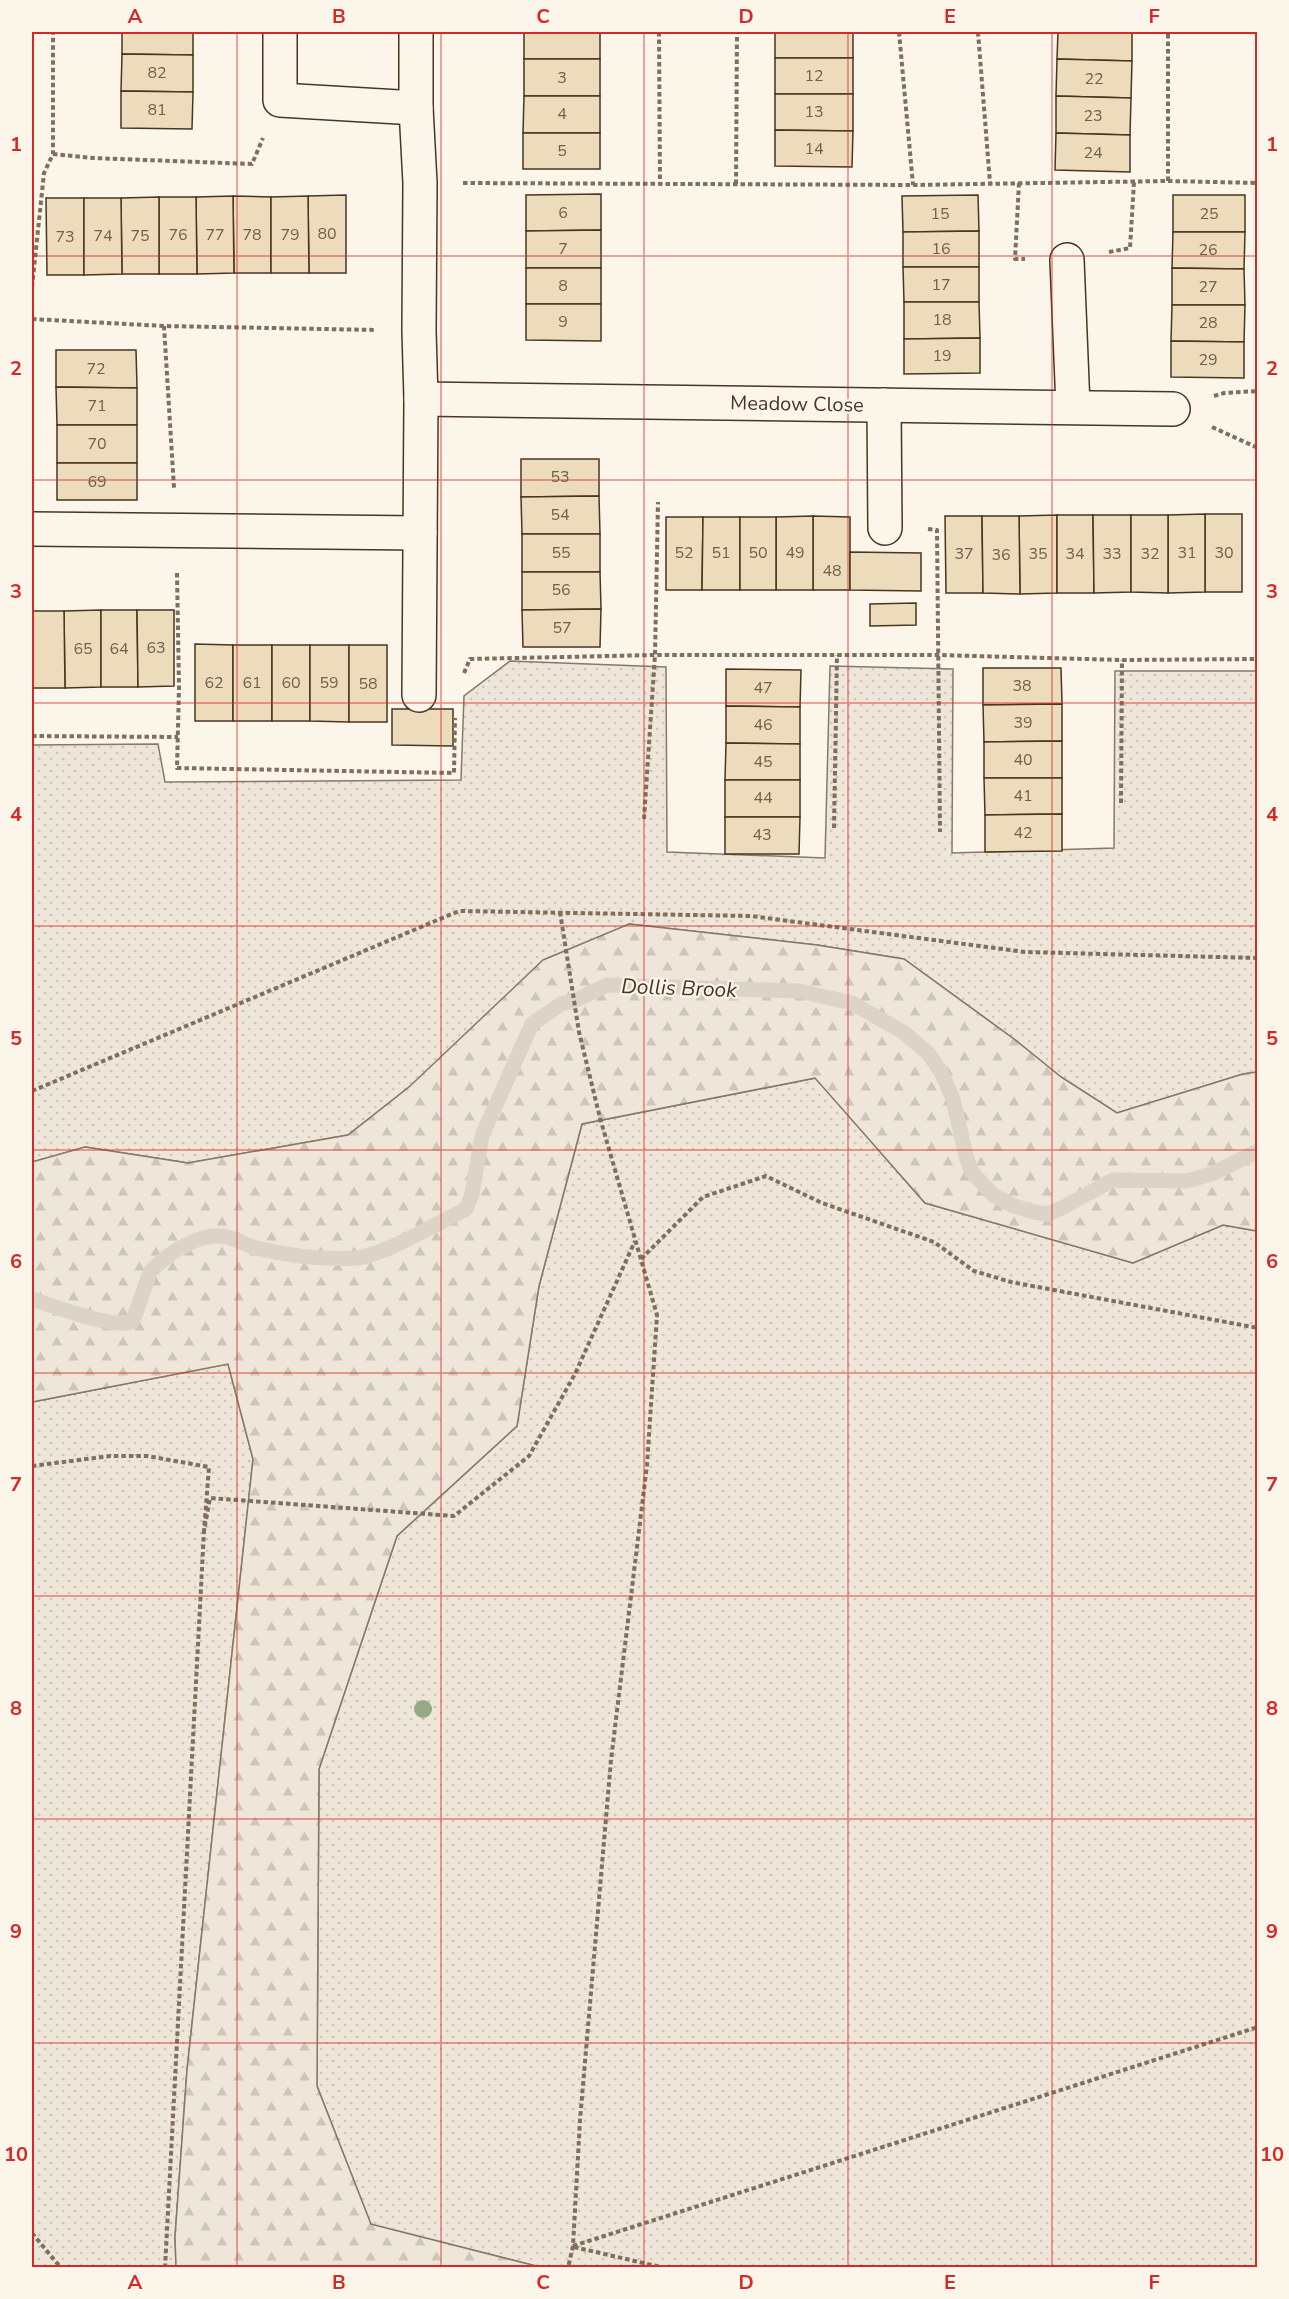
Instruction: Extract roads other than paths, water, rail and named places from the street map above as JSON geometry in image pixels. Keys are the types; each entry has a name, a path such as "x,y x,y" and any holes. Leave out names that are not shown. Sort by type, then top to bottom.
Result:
{"street":[{"path":"280,32 280,100 416,108"},
{"path":"416,32 416,108 420,183 421,399 419,695"},
{"path":"1067,260 1073,407"},
{"name":"Meadow Close","path":"421,399 1173,409"},
{"path":"884,405 885,528"},
{"path":"32,529 420,533"}],"waterway":[{"name":"Dollis Brook","path":"32,1299 98,1320 132,1322 151,1271 176,1250 197,1240 207,1237 227,1237 253,1247 282,1253 320,1258 357,1258 396,1245 466,1209 472,1194 482,1136 532,1024 561,1004 574,1001 607,985 799,991 852,1003 903,1032 928,1053 941,1072 953,1099 972,1172 993,1195 1014,1206 1034,1212 1047,1214 1060,1209 1113,1180 1187,1181 1214,1173 1258,1151"}]}
